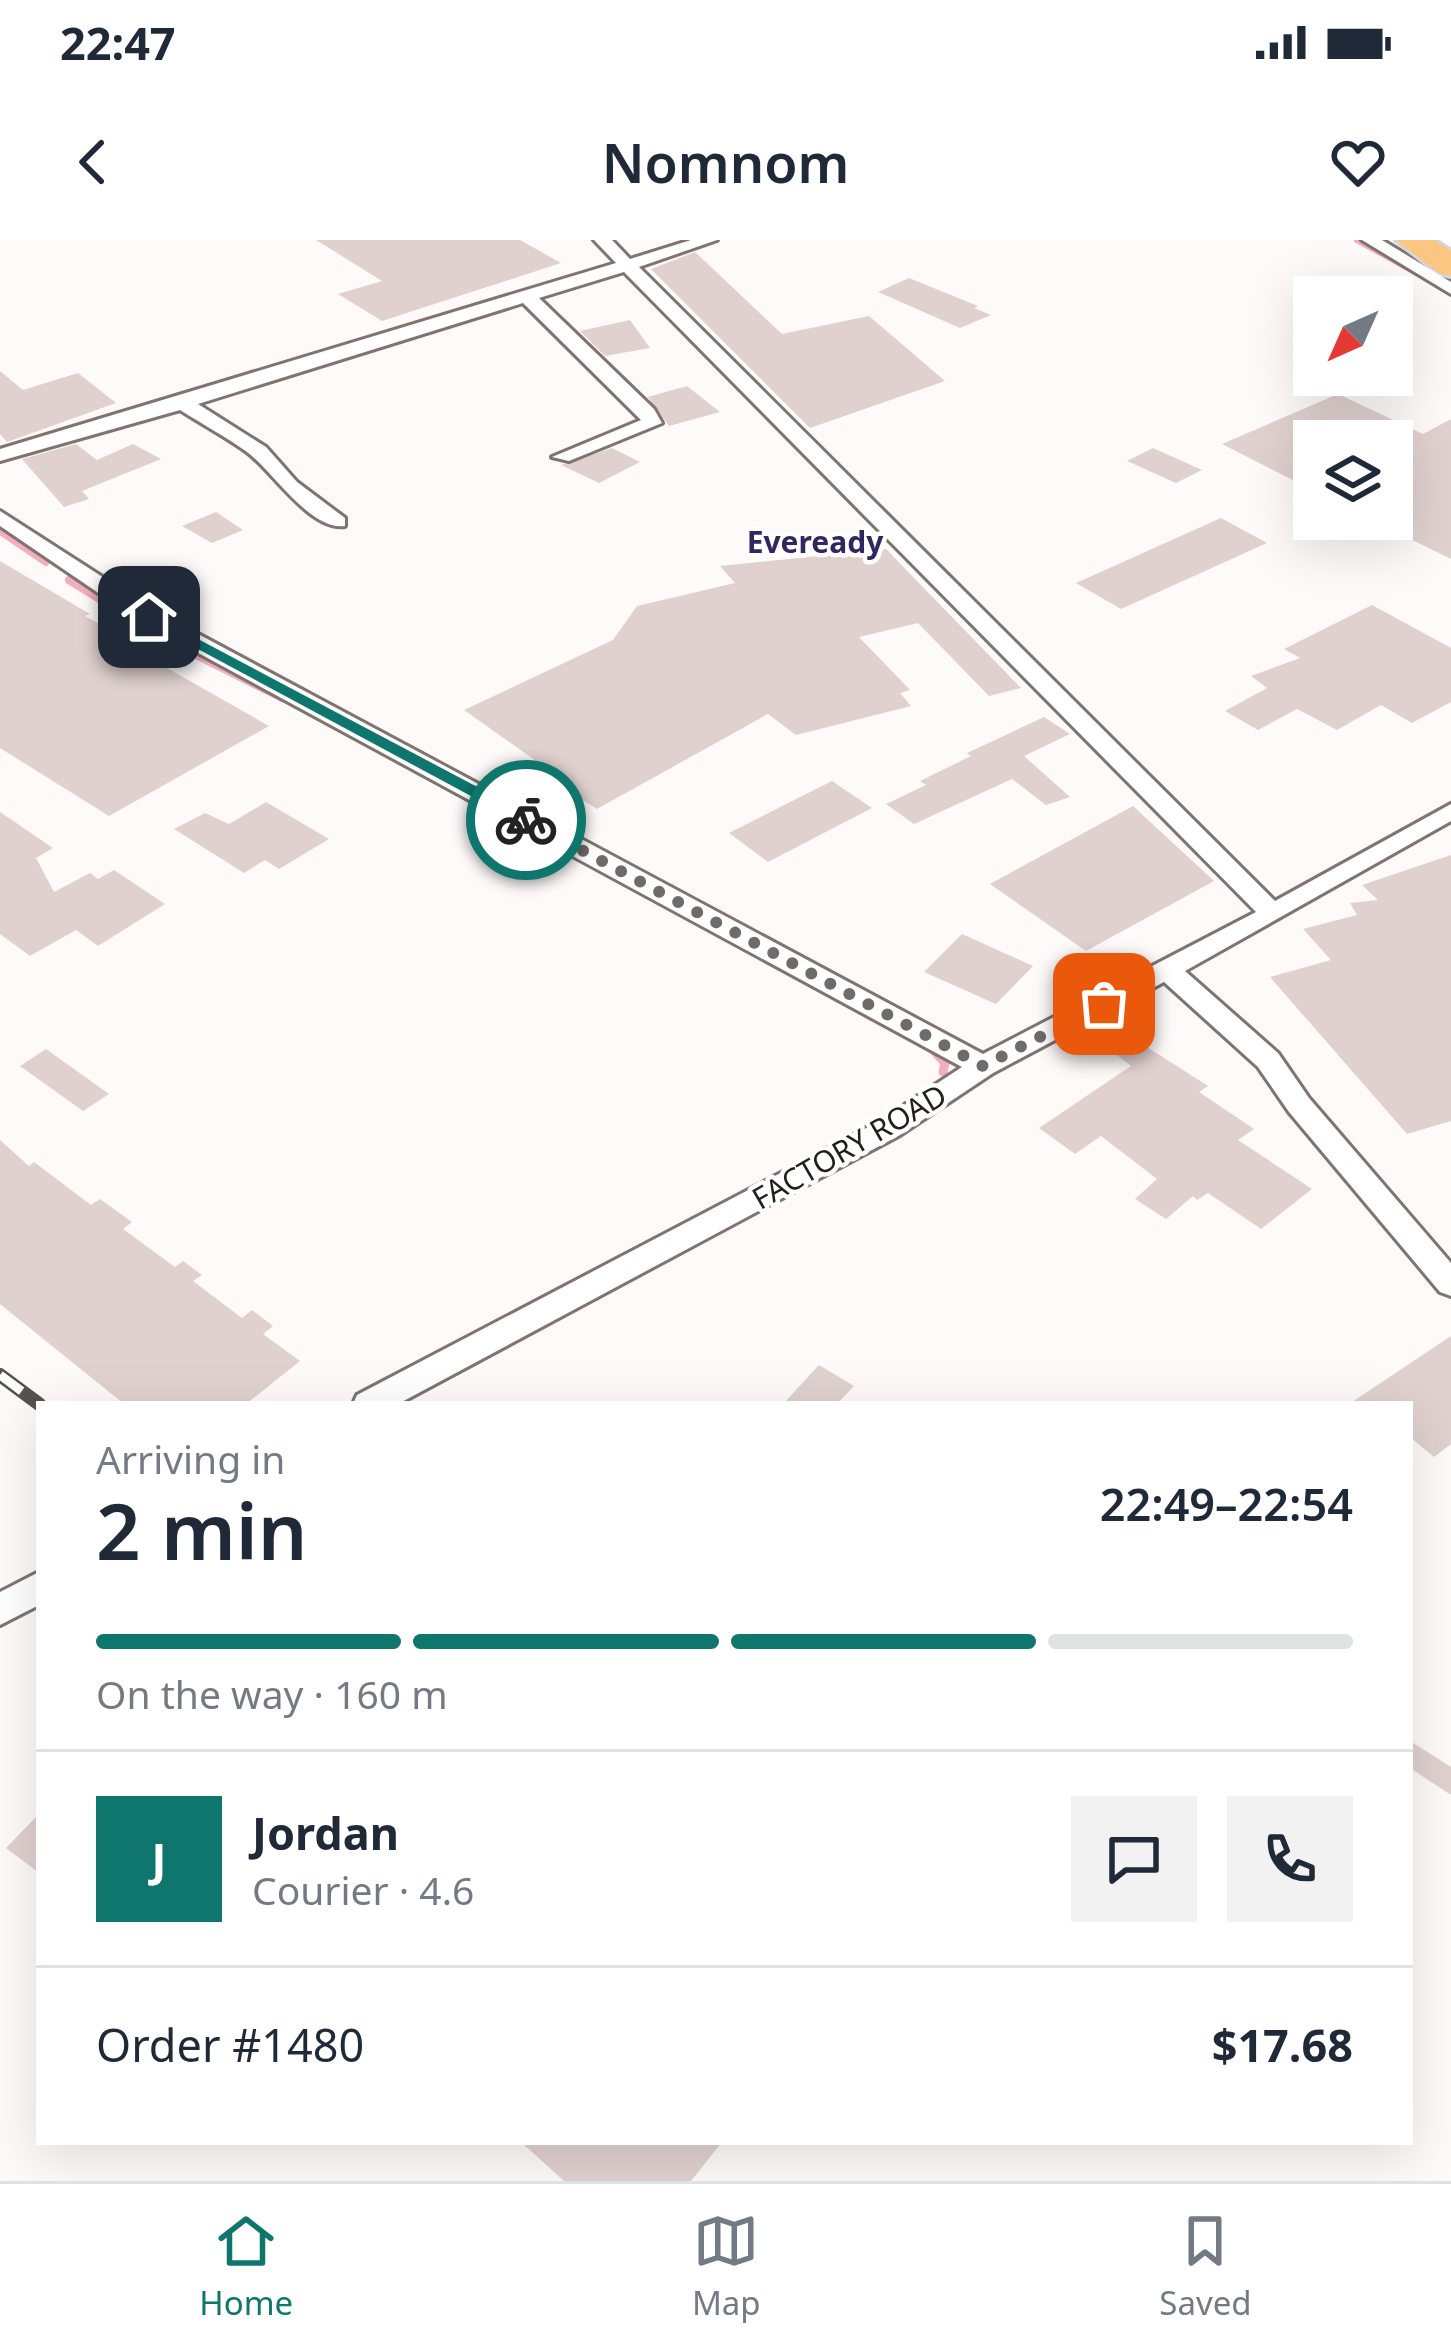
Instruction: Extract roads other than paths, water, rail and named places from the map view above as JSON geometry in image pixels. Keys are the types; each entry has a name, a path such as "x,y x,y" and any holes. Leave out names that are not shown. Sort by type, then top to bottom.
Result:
{"highway":[{"path":"1412,240 1451,266"},
{"path":"1432,240 1451,252"}],"street":[{"path":"602,240 1273,914"},
{"path":"0,454 183,403 709,240"},
{"path":"1370,240 1451,289"},
{"path":"528,298 652,423 562,457"},
{"path":"183,403 260,451 290,486 338,522"},
{"path":"0,517 149,617 983,1066"},
{"name":"FACTORY ROAD","path":"375,1401 890,1128 983,1066 1273,914 1451,812"},
{"path":"1167,970 1268,1060 1299,1105 1451,1285"},
{"path":"0,1610 36,1589"}],"waterway":[{"path":"1357,240 1415,272"},
{"path":"0,532 46,563"},
{"path":"69,580 162,638 282,698"},
{"path":"935,1052 945,1063 943,1072"}],"railway":[{"path":"0,1375 36,1402"}],"district":[{"name":"Eveready","path":"815,541"}]}
